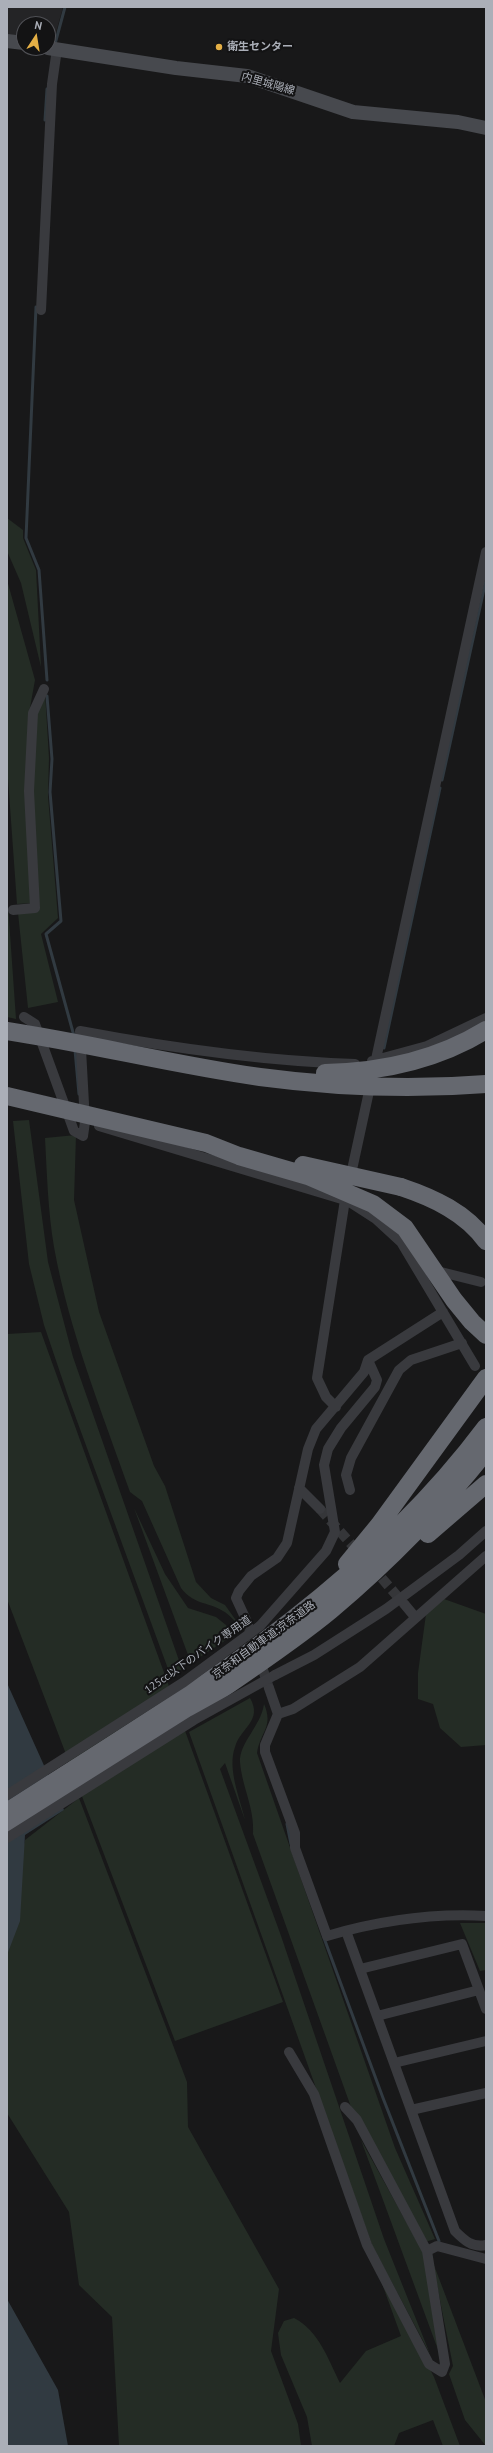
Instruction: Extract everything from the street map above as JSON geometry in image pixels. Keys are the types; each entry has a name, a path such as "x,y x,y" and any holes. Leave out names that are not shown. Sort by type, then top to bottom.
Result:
{"highway":[{"path":"104,1049 247,1070 297,1074 347,1073 385,1068 414,1062 447,1050 486,1030"},
{"path":"7,1031 258,1076 302,1082 404,1087 486,1084"},
{"path":"7,1096 402,1187 424,1194 459,1213 486,1241"},
{"path":"206,1143 239,1156 308,1176 373,1204 405,1228 454,1300 472,1322 486,1335"},
{"path":"265,1632 348,1562 431,1456 481,1372"},
{"name":"京奈和自動車道;京奈道路","path":"7,1828 196,1698 265,1632 369,1557 453,1469 486,1427"},
{"name":"京奈和自動車道;京奈道路","path":"7,1812 196,1698 281,1649 331,1610 379,1567 426,1521 486,1451"},
{"path":"331,1610 384,1574 486,1484"}],"main road":[{"name":"内里城陽線","path":"56,48 176,68 246,76 353,112 458,122 486,128"}],"street":[{"path":"41,310 53,56"},
{"path":"336,1407 326,1397 317,1378 345,1200 377,1060 486,552"},
{"path":"13,910 35,908 29,791 33,713 44,689"},
{"path":"24,1017 34,1024 74,1131 83,1136 85,1122 80,1031 174,1048 280,1061 358,1064 427,1046 486,1018"},
{"path":"85,1122 345,1200 376,1219 401,1242 481,1372"},
{"path":"416,1266 481,1282"},
{"path":"248,1624 236,1598 239,1590 251,1576 277,1558 287,1543 308,1449 316,1429 364,1372 368,1360 443,1312"},
{"path":"350,1490 346,1475 351,1458 399,1370 411,1360 462,1343"},
{"name":"125cc以下のバイク専用道","path":"7,1795 265,1632 326,1551 335,1532 324,1465 328,1449 341,1428 375,1387 377,1380 368,1360"},
{"path":"299,1488 320,1509"},
{"path":"7,1838 194,1720 314,1655 386,1609 459,1555 486,1531"},
{"path":"278,1714 293,1709 360,1667 486,1556"},
{"path":"405,1605 415,1617"},
{"path":"269,1688 278,1714 265,1745 265,1752 295,1833 295,1848 327,1936 346,1930 388,1921 463,1915 486,1916"},
{"path":"346,1930 455,2231 468,2243 480,2246 486,2245"},
{"path":"360,1969 462,1944 486,2009"},
{"path":"377,2016 479,1990"},
{"path":"394,2063 486,2041"},
{"path":"289,2052 314,2094 367,2245 429,2364 442,2372 445,2364 427,2251 356,2120 345,2107"},
{"path":"411,2110 486,2093"},
{"path":"427,2251 437,2246 486,2259"}],"shaded area":[{"path":"7,7 63,7 56,32 56,16 16,16 16,37 7,35"},
{"path":"7,518 23,530 23,538 36,570 41,667 21,583 7,551"},
{"path":"7,580 35,680 29,713 32,903 17,904 7,765"},
{"path":"45,692 49,758 48,796 58,918 41,934 58,1002 28,1008 18,913 39,911 33,791 37,711"},
{"path":"7,891 16,1019 7,1017"},
{"path":"29,1120 48,1262 73,1357 182,1669 171,1677 69,1399 44,1325 29,1264 13,1121"},
{"path":"76,1135 74,1200 99,1312 154,1466 165,1486 196,1582 211,1598 225,1605 240,1626 225,1612 196,1600 181,1588 142,1501 130,1492 87,1371 68,1309 54,1247 49,1206 45,1138"},
{"path":"41,1332 283,2002 175,2041 7,1599 7,1334"},
{"path":"134,1508 165,1574 188,1608 216,1617 226,1625 232,1636 191,1663"},
{"path":"444,1599 486,1614 486,1745 461,1747 440,1728 433,1704 418,1699 418,1673 426,1614"},
{"path":"7,1683 64,1810 25,1835 20,1921 7,1955"},
{"path":"250,1698 253,1706 253,1718 238,1740 235,1747 232,1765 235,1784 245,1820 225,1763 220,1769 280,1933 384,2239 430,2354 372,2245 189,1732"},
{"path":"264,1704 268,1718 257,1753 395,2148 435,2239 425,2242 351,2107 253,1834 252,1816 240,1762 243,1748 259,1720"},
{"path":"79,1798 187,2082 188,2127 279,2289 271,2351 298,2424 301,2446 119,2446 112,2317 79,2285 69,2212 7,2113 7,1918 25,1840"},
{"path":"460,1923 486,1923 486,1970 480,1971"},
{"path":"361,2140 424,2254 441,2358"},
{"path":"372,2256 434,2377 460,2446 443,2446 433,2420 399,2433 394,2446 312,2446 307,2417 281,2355 278,2333 284,2321 294,2318 303,2324 310,2330 322,2346 340,2383 366,2351 401,2336"},
{"path":"432,2260 486,2402 486,2446 465,2420 449,2374 453,2366"},
{"path":"7,2299 58,2390 68,2446 7,2446"}],"waterway":[{"path":"56,40 65,7"},
{"path":"45,120 47,89"},
{"path":"36,307 26,538 39,570 47,680"},
{"path":"442,780 486,580"},
{"path":"47,696 52,759 50,792 61,921 46,934 74,1036"},
{"path":"384,1048 440,788"},
{"path":"75,1050 79,1094"},
{"path":"287,1824 291,1844"},
{"path":"324,1938 383,2098 439,2241"}],"tunnel":[{"path":"320,1509 360,1554"},
{"path":"372,1567 405,1605"},
{"path":"248,1625 269,1688"}],"place":[{"name":"衛生センター","path":"219,47"}]}
